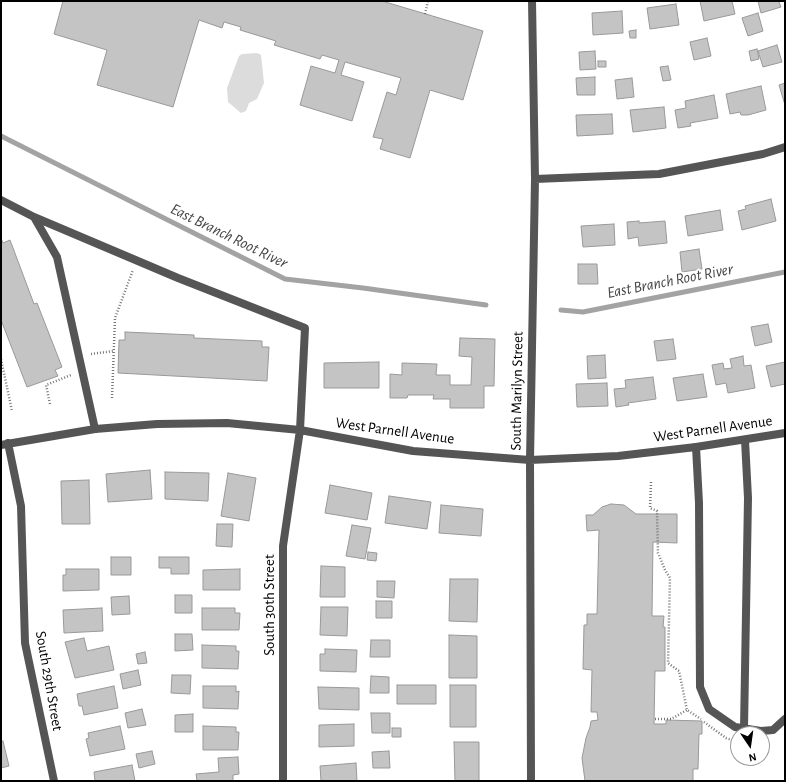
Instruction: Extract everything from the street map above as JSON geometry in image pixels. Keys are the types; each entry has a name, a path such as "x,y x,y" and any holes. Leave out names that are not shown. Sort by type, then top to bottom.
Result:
{"street":[{"name":"South Marilyn Street","path":"531,781 530,460 535,179 532,1"},
{"path":"535,179 659,174 763,154 785,147"},
{"path":"1,200 34,217 137,260"},
{"path":"34,217 57,257 95,429"},
{"name":"South 30th Street","path":"137,260 305,328 300,430 283,546 283,781"},
{"name":"West Parnell Avenue","path":"4,444 95,429 157,424 227,423 300,430 413,450 530,460 618,456 696,447 785,433"},
{"path":"744,726 748,498 745,440"},
{"name":"South 29th Street","path":"4,444 21,506 25,643 54,781"},
{"path":"696,447 699,503 700,687 709,709 734,726"},
{"path":"770,730 773,730 785,719"}],"path":[{"path":"425,14 428,1"},
{"path":"112,398 115,318 137,260"},
{"path":"80,356 114,351"},
{"path":"1,359 12,411"},
{"path":"50,404 46,385 72,375 70,368"},
{"path":"651,482 650,508 658,511 658,553 664,570 670,578 668,663 679,671 687,710 713,730 730,739"},
{"path":"655,719 671,719 687,710"}],"shaded area":[{"path":"257,53 261,55 264,83 257,99 249,103 246,111 241,113 228,102 227,88 239,56 242,54"}],"building":[{"path":"63,1 382,1 483,31 463,100 430,90 410,158 380,149 383,139 373,137 387,92 396,95 401,78 345,62 341,75 364,82 352,121 300,105 311,66 335,73 339,60 322,55 320,59 274,45 276,41 240,30 241,27 224,22 222,28 199,20 173,107 97,85 107,50 54,34"},
{"path":"700,1 732,1 735,14 704,21"},
{"path":"758,1 782,1 779,2 781,7 761,13"},
{"path":"676,4 679,25 650,29 647,8"},
{"path":"622,11 623,33 593,35 592,13"},
{"path":"758,13 763,31 748,36 742,18"},
{"path":"636,30 636,38 630,38 629,31"},
{"path":"707,38 711,56 694,60 690,42"},
{"path":"777,45 782,62 763,67 758,51"},
{"path":"757,49 759,59 751,61 749,51"},
{"path":"595,51 596,69 580,70 579,52"},
{"path":"598,61 606,61 606,67 598,67"},
{"path":"668,66 671,80 663,81 660,67"},
{"path":"595,77 595,95 577,95 576,78"},
{"path":"632,78 634,97 617,99 615,80"},
{"path":"785,83 785,105 779,85"},
{"path":"761,86 766,110 748,115 741,115 740,112 730,114 726,94"},
{"path":"714,95 718,118 690,123 691,126 678,128 675,110 686,108 685,101"},
{"path":"664,107 666,128 633,132 630,110"},
{"path":"612,114 613,134 577,136 576,115"},
{"path":"771,199 776,221 742,230 738,211 746,209 745,206"},
{"path":"720,210 723,230 688,236 685,216"},
{"path":"639,221 639,223 665,221 667,243 639,246 638,237 628,239 627,222"},
{"path":"614,224 615,245 583,247 581,226"},
{"path":"1,238 3,243 10,240 34,304 37,303 62,367 55,370 58,376 27,387 1,320"},
{"path":"699,249 702,269 682,272 680,252"},
{"path":"578,264 597,264 598,284 578,284"},
{"path":"768,324 772,342 755,346 751,327"},
{"path":"125,332 194,335 194,338 262,341 262,347 269,347 267,381 118,373 119,340 125,340"},
{"path":"460,338 495,339 494,386 484,386 484,408 450,408 450,399 433,399 434,395 408,395 407,398 390,398 390,374 402,375 402,363 437,364 436,375 450,375 450,385 471,385 472,357 459,356"},
{"path":"673,339 676,359 657,361 654,341"},
{"path":"605,355 606,378 588,379 587,356"},
{"path":"743,356 744,366 751,365 755,388 728,393 726,383 716,385 712,365 723,363 724,369 732,368 730,359"},
{"path":"379,362 379,388 324,388 324,363"},
{"path":"785,362 785,384 771,387 766,366"},
{"path":"703,374 707,397 677,401 673,378"},
{"path":"653,377 656,399 628,403 629,405 616,407 614,389 626,388 625,380"},
{"path":"607,383 608,406 577,407 576,384"},
{"path":"150,470 152,499 108,502 106,474"},
{"path":"165,472 209,473 208,501 165,499"},
{"path":"228,473 256,478 249,521 221,516"},
{"path":"89,480 90,524 62,524 61,481"},
{"path":"330,485 372,493 367,520 325,513"},
{"path":"389,496 431,502 427,529 385,523"},
{"path":"611,504 624,505 636,514 677,514 677,543 653,542 652,616 664,616 663,627 665,627 665,671 655,671 654,724 666,724 666,720 702,721 702,734 699,734 698,769 693,769 693,781 585,781 582,758 586,738 591,721 598,720 597,712 591,712 592,670 583,669 584,625 587,625 587,614 597,614 599,530 587,531 586,515 593,515 602,507"},
{"path":"441,505 483,509 481,536 439,533"},
{"path":"217,524 233,524 232,547 216,546"},
{"path":"352,525 371,528 365,559 346,556"},
{"path":"368,552 377,553 376,561 367,560"},
{"path":"111,557 131,557 131,575 111,575"},
{"path":"159,557 189,557 189,574 171,574 171,568 159,568"},
{"path":"321,566 345,567 345,597 320,597"},
{"path":"66,569 99,569 99,590 63,591 63,575 66,575"},
{"path":"240,569 240,590 203,590 203,570"},
{"path":"450,579 478,579 477,622 449,621"},
{"path":"377,581 395,581 394,598 377,597"},
{"path":"175,595 192,595 192,613 175,613"},
{"path":"129,596 130,614 112,615 111,597"},
{"path":"376,601 392,601 392,618 376,618"},
{"path":"321,607 348,607 347,636 320,635"},
{"path":"102,608 103,631 64,633 63,610"},
{"path":"202,608 235,608 235,613 240,613 239,630 202,630"},
{"path":"175,634 192,634 193,650 175,651"},
{"path":"449,635 477,636 477,678 449,678"},
{"path":"84,638 87,651 109,646 114,670 75,678 65,642"},
{"path":"371,640 390,640 390,657 370,657"},
{"path":"202,645 236,646 236,651 239,651 238,669 202,668"},
{"path":"325,649 357,650 356,672 320,671 320,654 325,654"},
{"path":"145,652 147,663 138,664 136,654"},
{"path":"138,670 141,685 123,689 120,674"},
{"path":"172,675 191,675 190,694 171,693"},
{"path":"371,676 389,677 389,693 370,693"},
{"path":"397,685 436,685 436,704 397,704"},
{"path":"450,685 476,685 476,727 450,727"},
{"path":"114,686 118,708 84,715 82,706 79,706 77,694"},
{"path":"203,686 236,686 236,692 239,691 238,709 203,708"},
{"path":"318,687 359,688 359,710 319,709"},
{"path":"142,709 146,725 128,728 125,713"},
{"path":"371,713 390,713 390,733 372,733"},
{"path":"193,714 193,732 175,732 175,715"},
{"path":"354,724 354,746 319,747 319,725"},
{"path":"120,726 125,749 90,756 86,739 89,738 88,733"},
{"path":"203,726 236,727 236,732 239,732 238,750 203,750"},
{"path":"392,728 401,728 401,737 392,737"},
{"path":"3,741 9,766 1,768 1,742"},
{"path":"454,742 479,742 479,781 455,781"},
{"path":"152,751 155,764 139,768 136,754"},
{"path":"389,751 390,768 373,768 372,752"},
{"path":"238,757 239,774 233,775 233,781 197,781 196,774 219,772 218,758"},
{"path":"356,763 357,781 321,781 320,766"},
{"path":"132,765 135,781 95,781 94,772"}],"waterway":[{"name":"East Branch Root River","path":"1,136 285,279 486,305"},
{"name":"East Branch Root River","path":"561,310 583,312 785,272"}]}
